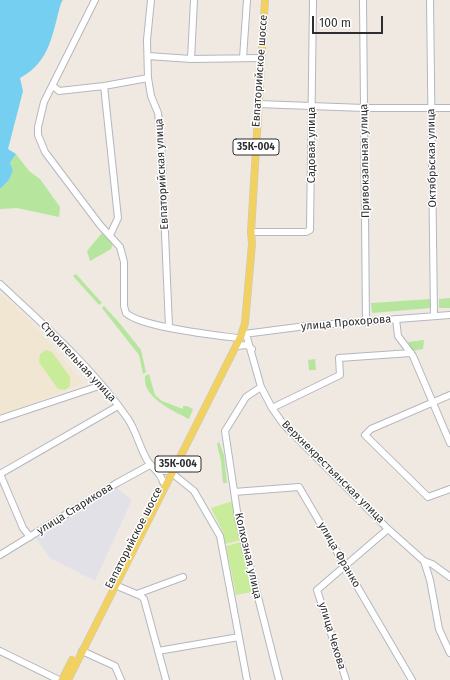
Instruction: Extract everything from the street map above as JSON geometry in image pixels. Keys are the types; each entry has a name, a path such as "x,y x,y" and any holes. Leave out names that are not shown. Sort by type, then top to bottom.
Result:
{"main road":[{"name":"Евпаторийское шоссе","path":"62,680 163,482 171,472 242,335 241,323 247,244 251,235 265,0"},
{"name":"Евпаторийское шоссе","path":"68,680 171,472 242,335"}],"street":[{"path":"95,0 44,102 38,127 38,135 45,152 100,225 110,235 118,218 104,86"},
{"name":"Евпаторийская улица","path":"151,0 148,78 151,96 158,113 161,139 169,327"},
{"path":"191,59 194,0"},
{"path":"243,58 247,0"},
{"name":"Садовая улица","path":"251,235 306,232 310,230 313,0"},
{"name":"Привокзальная улица","path":"363,0 366,322"},
{"name":"Октябрьская улица","path":"430,0 434,316"},
{"path":"148,56 191,59 261,58"},
{"path":"53,86 59,91 104,86 148,78"},
{"path":"258,104 364,108 450,108"},
{"name":"улица Прохорова","path":"110,235 121,250 126,313 137,319 169,327 242,335 306,326 450,315"},
{"name":"Строительная улица","path":"0,284 51,331 102,385 135,432 153,467 160,475 163,482"},
{"path":"396,319 398,336 411,353 450,443"},
{"name":"Верхнекрестьянская улица","path":"242,335 252,350 261,387 272,408 284,425 388,529 424,561 432,564 450,577"},
{"path":"236,346 247,345 252,350"},
{"path":"272,408 340,375 339,358 411,353"},
{"path":"0,419 102,385"},
{"name":"Колхозная улица","path":"261,387 246,396 225,431 238,518 279,680"},
{"path":"450,394 370,429 365,435 428,497 450,489"},
{"path":"30,537 23,528 0,474 118,406"},
{"path":"153,467 171,472"},
{"name":"улица Старикова","path":"0,555 114,485 153,467"},
{"name":"Колхозная улица","path":"171,472 194,491 220,536 247,680"},
{"name":"улица Франко","path":"234,494 299,487 305,494 345,566 412,680"},
{"name":"улица Чехова","path":"346,680 317,590 388,529"},
{"path":"424,561 430,580 439,629 450,652"},
{"path":"430,580 440,571"},
{"path":"137,594 184,577"},
{"path":"115,585 137,594 144,599 166,680"},
{"path":"158,651 239,637"},
{"path":"0,651 59,680"},
{"path":"82,651 115,666 121,680"}],"shaded area":[{"path":"0,293 30,321 84,383 0,416"},
{"path":"117,488 132,500 95,581 50,558 36,538"}],"green space":[{"path":"16,154 29,171 40,179 60,207 59,217 17,208 0,209 0,189 9,180 13,170 10,163"},
{"path":"102,233 113,243 111,249 90,261 87,251"},
{"path":"76,274 102,303 99,305 73,276"},
{"path":"450,298 450,308 439,308 439,299"},
{"path":"431,299 431,308 372,313 371,303"},
{"path":"104,306 141,350 146,372 143,374 139,355 102,308"},
{"path":"424,340 423,349 412,351 408,342"},
{"path":"46,350 52,352 70,377 70,386 65,390 58,389 39,362 40,354"},
{"path":"315,359 316,370 309,370 308,360"},
{"path":"149,374 155,395 162,401 183,409 183,406 187,406 193,409 189,419 160,403 148,391 145,384 145,376"},
{"path":"219,442 224,455 227,483 223,483 221,461 217,444"},
{"path":"233,501 241,540 225,544 223,532 211,508"},
{"path":"241,542 252,592 236,595 226,546"}],"water":[{"path":"0,0 63,0 49,46 38,63 20,78 23,91 8,149 16,154 10,163 13,170 9,180 0,189"}]}
